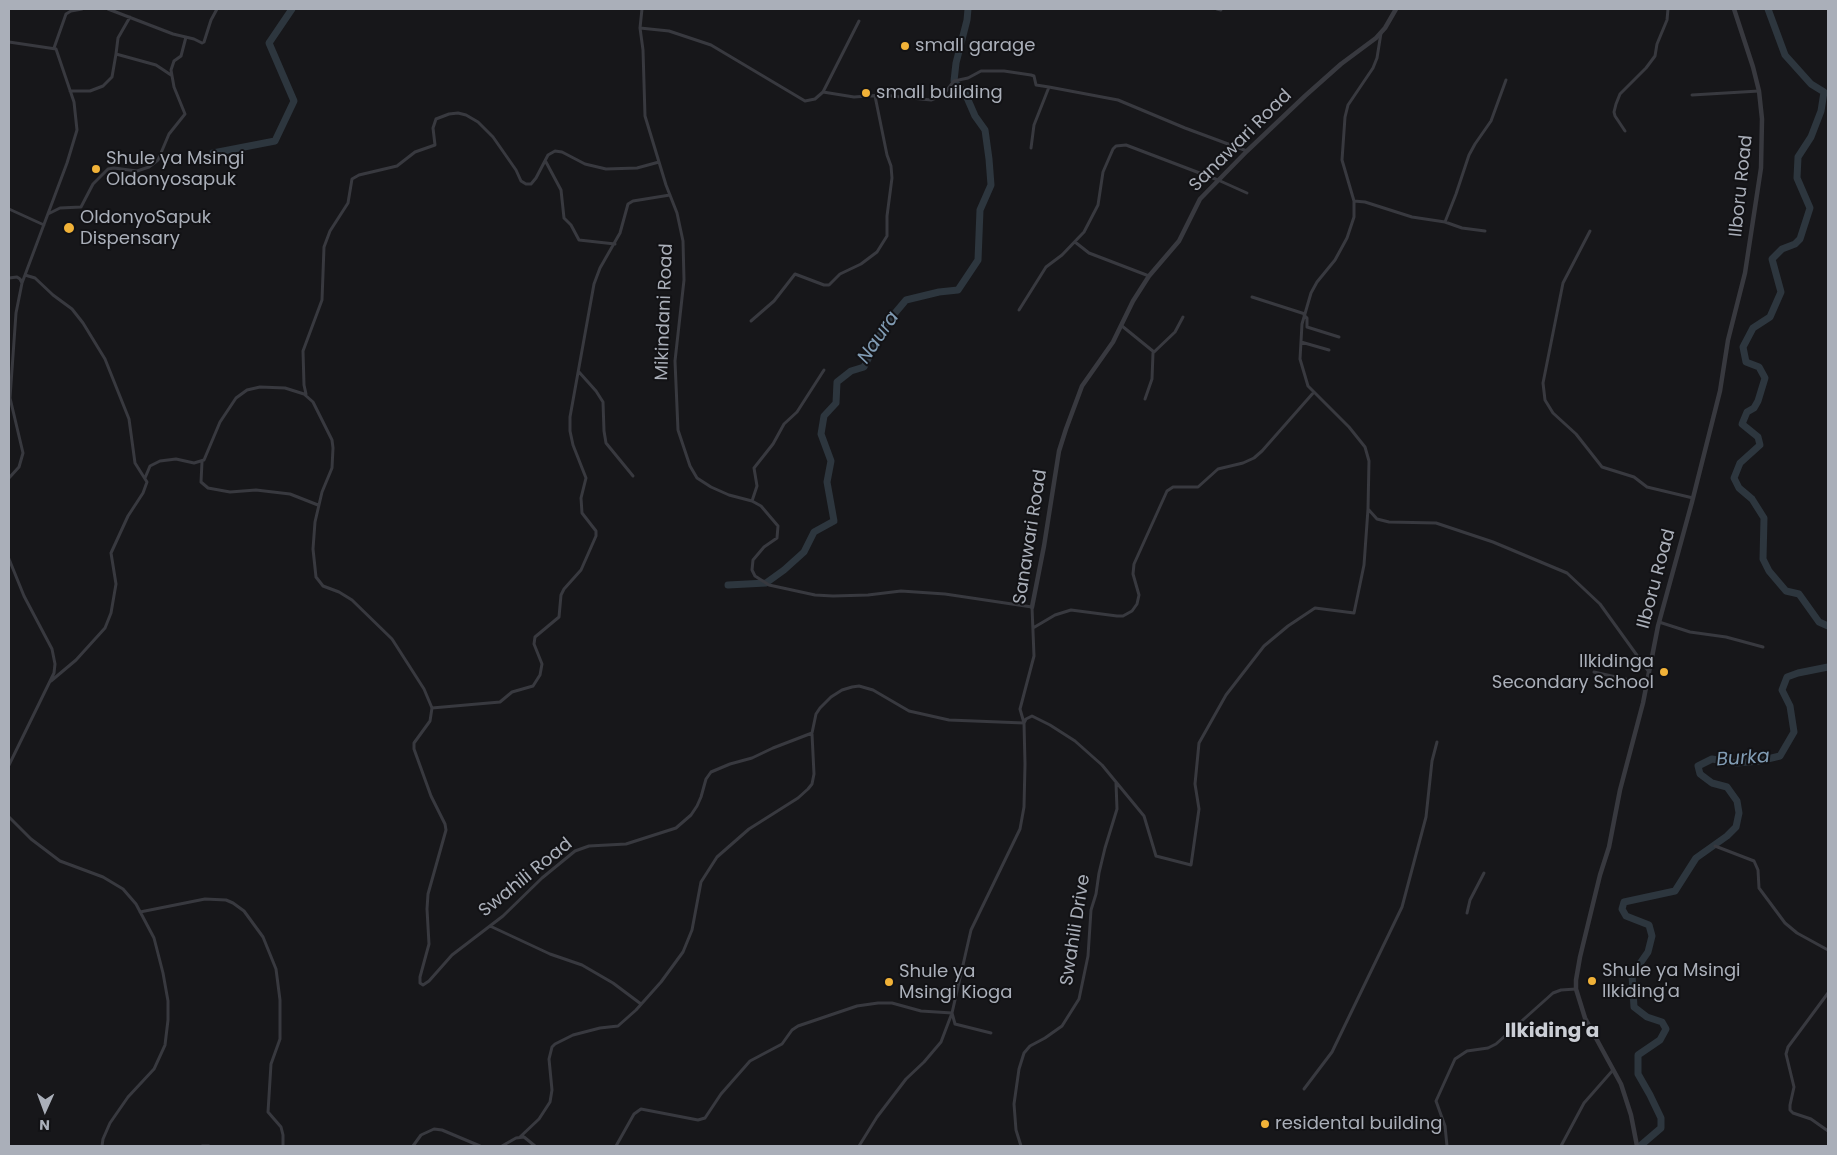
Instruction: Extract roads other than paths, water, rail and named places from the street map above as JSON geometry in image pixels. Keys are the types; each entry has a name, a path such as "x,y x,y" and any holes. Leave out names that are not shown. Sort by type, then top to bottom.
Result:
{"street":[{"path":"54,48 66,14 82,9"},
{"path":"108,9 202,43 216,9"},
{"name":"Mikindani Road","path":"642,9 640,28 643,50 645,116 683,241 683,289 675,362 678,430 690,466 698,478 711,487 729,495 752,501 766,511 778,526 777,538 764,547 753,560 755,576 769,584 814,595 859,595 901,591 945,594 1032,607"},
{"name":"Sanawari Road","path":"859,1146 877,1116 906,1079 941,1042 952,1013 971,930 1020,829 1024,807 1025,764 1024,723 1020,709 1034,656 1032,607 1059,451 1082,386 1122,326 1133,301 1149,276 1179,240 1200,199 1305,96 1341,64 1381,33 1396,9"},
{"path":"1625,131 1615,116 1616,104 1620,94 1646,68 1655,56 1657,44 1667,20 1668,9"},
{"name":"Ilboru Road","path":"1638,1146 1626,1096 1585,1018 1576,989 1580,957 1600,874 1609,847 1620,790 1644,703 1659,622 1720,391 1728,340 1742,291 1745,273 1760,168 1762,124 1759,91 1746,43 1734,9"},
{"path":"70,91 90,91 103,86 112,77 118,38 130,17"},
{"path":"640,28 669,31 711,45 804,101 815,99 824,92 859,21"},
{"path":"502,1146 520,1137 539,1119 550,1102 552,1090 549,1059 552,1047 573,1035 595,1029 618,1026 641,1004 661,982 683,952 692,930 701,882 717,857 749,829 805,793 812,784 814,774 812,733 816,714 831,697 842,690 859,686 877,692 909,711 949,720 1024,723 1026,719 1032,716 1075,741 1102,765 1144,816 1156,856 1191,865 1199,810 1195,784 1199,743 1226,695 1264,646 1288,626 1315,608 1354,613 1364,565 1368,509 1368,460 1365,447 1349,427 1308,386 1300,359 1302,324 1311,293 1317,282 1335,260 1347,238 1354,217 1354,201 1342,160 1345,117 1348,105 1373,68 1377,58 1381,33"},
{"path":"48,214 60,208 81,207 93,184 108,169 137,171 148,168 158,160 169,134 185,114 174,87 172,64 181,56 186,37"},
{"path":"9,42 54,48 58,52 76,110 77,134 22,283 16,314 9,389 12,413 23,453 20,466 9,478"},
{"path":"116,54 156,65 172,75"},
{"path":"824,92 854,96 931,100 943,95 954,81 968,78 982,71 1031,75 1034,76 1036,85 1118,100 1247,151"},
{"path":"1445,222 1469,155 1490,122 1506,80"},
{"path":"1031,148 1034,125 1049,86"},
{"path":"1692,95 1759,91"},
{"path":"752,321 774,301 795,274 824,286 829,286 840,274 861,264 877,252 887,236 887,216 892,178 875,96"},
{"path":"306,395 304,385 304,351 322,300 324,246 330,230 346,208 351,182 354,176 397,166 415,152 435,145 433,122 440,116 458,112 468,116 484,127 506,154 526,184 531,184 536,178 548,155 558,150 585,164 606,169 637,168 660,162"},
{"path":"1019,310 1046,267 1060,257 1082,235 1098,205 1103,172 1116,146 1126,145 1247,193"},
{"path":"546,162 561,190 564,218 571,225 579,240 614,244"},
{"path":"318,505 290,494 256,490 230,492 208,488 201,482 202,462 220,422 233,401 242,392 260,387 275,386 306,395 313,402 332,440 333,448 332,468 318,505 314,534 316,576 323,586 339,592 352,600 392,639 424,689 432,708 500,702 512,692 533,686 540,675 542,664 534,644 535,636 559,617 561,595 581,570 596,536 596,531 582,513 581,498 586,474 573,445 570,431 570,411 594,284 600,268 622,230 628,204 632,201 670,195"},
{"path":"1354,201 1364,202 1412,217 1485,231"},
{"path":"9,209 44,225"},
{"path":"1590,231 1563,284 1543,383 1545,400 1553,413 1576,434 1602,467 1634,477 1648,487 1693,498"},
{"path":"1075,242 1089,253 1149,276"},
{"path":"25,275 38,281 72,309 106,360 129,419 133,437 135,463 147,482 128,516 111,553 116,584 105,628 76,660 51,681"},
{"path":"9,278 20,279 22,283"},
{"path":"1252,297 1305,315"},
{"path":"1305,315 1307,326 1340,337"},
{"path":"1145,399 1152,379 1154,352 1175,332 1184,317"},
{"path":"1122,326 1154,352"},
{"path":"1301,342 1329,350"},
{"path":"752,501 757,486 754,468 776,439 781,428 796,412 824,370"},
{"path":"578,372 596,390 603,402 606,443 633,476"},
{"path":"1033,628 1055,615 1071,610 1117,616 1123,616 1132,611 1139,599 1133,574 1134,564 1167,491 1173,487 1198,488 1218,469 1243,463 1254,458 1314,392"},
{"path":"145,478 150,466 165,459 176,459 194,463 202,462"},
{"path":"1368,509 1376,519 1389,522 1436,523 1493,542 1567,573 1600,604 1649,673"},
{"path":"9,560 24,596 54,653 55,669 51,681 9,765"},
{"path":"1659,622 1690,632 1722,637 1763,647"},
{"path":"1594,672 1647,684"},
{"name":"Swahili Road","path":"432,708 430,721 414,743 414,749 428,790 445,824 446,830 428,894 429,944 420,977 421,984 429,981 452,955 490,926 542,878 575,851 589,846 626,844 670,831 681,824 694,810 702,797 706,779 711,772 752,758 812,733"},
{"path":"1304,1089 1332,1052 1402,907 1426,817 1432,761 1437,742"},
{"name":"Swahili Drive","path":"1020,1146 1016,1130 1014,1104 1019,1069 1024,1053 1030,1046 1062,1026 1079,999 1089,951 1091,910 1105,848 1117,810 1115,783"},
{"path":"9,818 30,839 60,861 116,884 130,896 154,938 166,987 168,1010 166,1039 157,1065 123,1104 106,1133 102,1146"},
{"path":"1715,846 1754,861 1758,867 1758,882 1761,891 1785,923 1797,933 1828,950"},
{"path":"1467,912 1470,900 1484,873"},
{"path":"140,912 205,899 226,900 244,910 263,937 276,969 280,1006 280,1039 270,1069 268,1112 281,1127 283,1146"},
{"path":"490,926 550,954 587,967 641,1004"},
{"path":"1447,1146 1445,1126 1436,1101 1456,1059 1467,1051 1488,1048 1496,1044 1553,993 1561,990 1576,989"},
{"path":"1828,992 1788,1047 1786,1054 1794,1084 1790,1110 1818,1123 1828,1131"},
{"path":"616,1146 634,1114 641,1109 698,1120 705,1118 721,1094 750,1061 782,1044 792,1030 798,1026 857,1006 892,1003 921,1011 952,1013 956,1024 991,1033"},
{"path":"1561,1146 1584,1103 1613,1070"},
{"path":"413,1146 421,1135 434,1129 442,1130 480,1146"},
{"path":"520,1137 528,1139 535,1146"},
{"path":"202,1146 209,1146"}],"waterway":[{"path":"213,153 275,141 294,101 269,43 292,9"},
{"name":"Naura","path":"728,585 766,583 804,552 814,532 834,521 827,482 831,461 821,434 824,416 836,403 837,382 851,371 864,367 885,325 906,300 939,292 958,290 978,260 980,210 991,185 989,159 985,130 975,116 965,93 954,81 968,9"},
{"name":"Burka","path":"1768,9 1785,55 1811,84 1824,92 1821,111 1811,137 1798,157 1797,178 1810,208 1800,239 1795,244 1782,249 1772,259 1781,292 1770,317 1753,328 1743,347 1746,362 1759,367 1765,378 1758,401 1754,408 1747,412 1742,424 1758,437 1760,445 1740,463 1734,478 1739,488 1752,499 1764,518 1763,559 1769,571 1786,591 1799,594 1819,622 1828,626"},
{"name":"Burka","path":"1640,1146 1661,1128 1661,1118 1638,1074 1638,1055 1660,1040 1666,1029 1662,1022 1647,1017 1634,1007 1632,975 1648,952 1652,936 1649,925 1626,916 1622,909 1624,902 1675,891 1696,858 1727,836 1736,827 1739,813 1737,801 1727,787 1712,783 1700,774 1698,766 1712,759 1737,763 1759,761 1780,756 1794,732 1790,706 1782,690 1787,677 1828,667"}],"place":[{"name":"small garage","path":"905,46"},
{"name":"small building","path":"866,93"},
{"name":"Shule ya Msingi Oldonyosapuk","path":"96,169"},
{"name":"OldonyoSapuk Dispensary","path":"69,228"},
{"name":"Ilkidinga Secondary School","path":"1664,672"},
{"name":"Shule ya Msingi Ilkiding'a","path":"1592,981"},
{"name":"Shule ya Msingi Kioga","path":"889,982"},
{"name":"residental building","path":"1265,1124"}],"district":[{"name":"Ilkiding'a","path":"1552,1032"}]}
